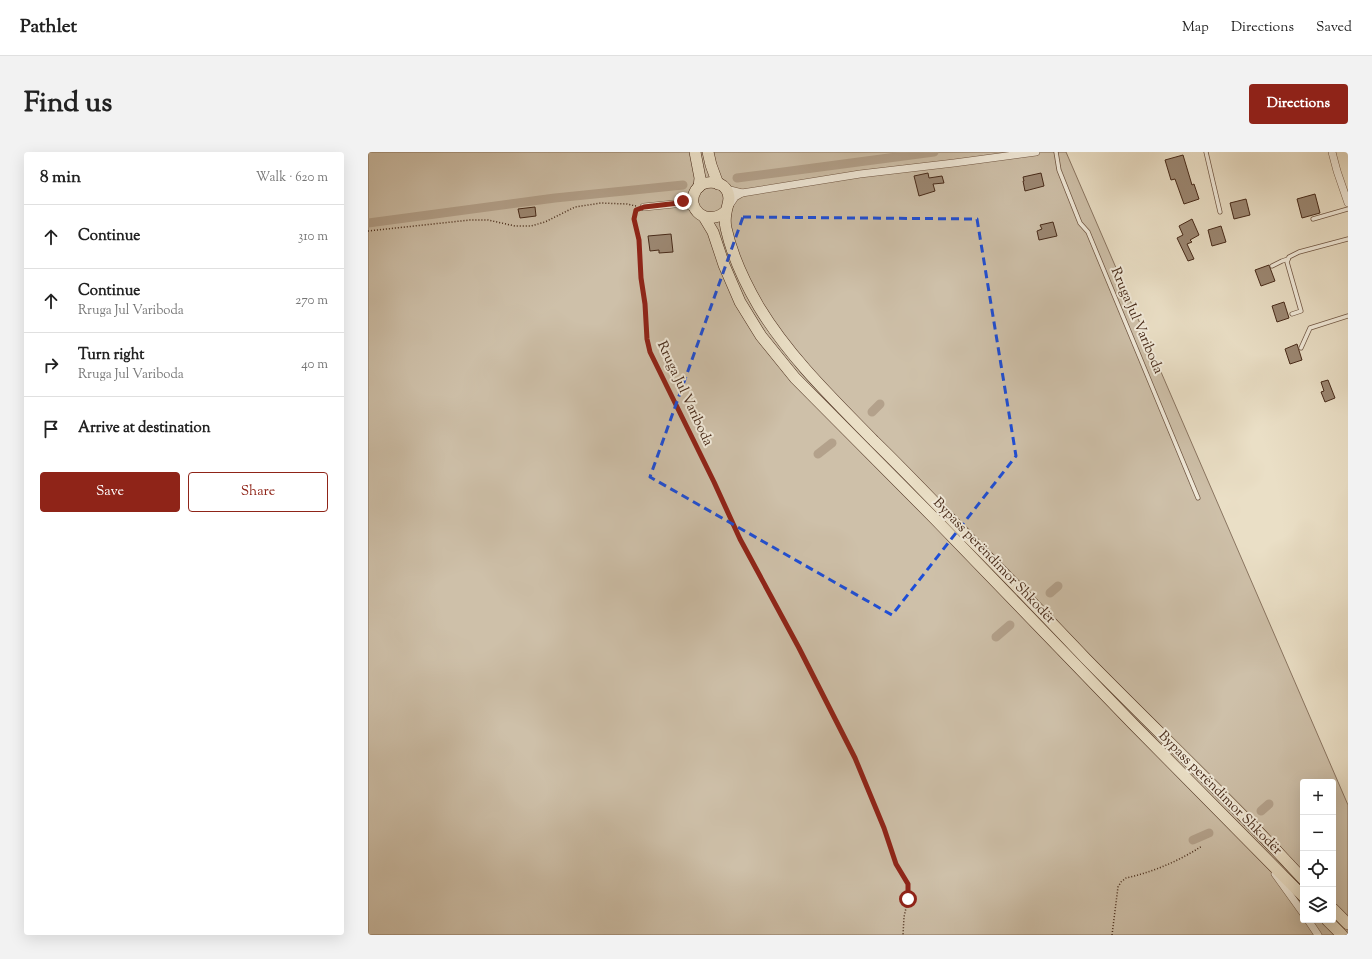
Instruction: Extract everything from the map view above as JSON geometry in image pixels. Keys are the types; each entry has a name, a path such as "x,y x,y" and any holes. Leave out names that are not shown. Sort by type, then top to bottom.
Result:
{"highway":[{"path":"695,152 700,178 693,197 695,209"},
{"name":"Bypass perëndimor Shkodër","path":"708,152 711,165 729,196 725,221 730,244 751,292 774,330 808,374 1032,601 1132,705 1246,819 1300,876"},
{"path":"697,189 704,183 710,182 722,186"},
{"name":"Bypass perëndimor Shkodër","path":"695,209 704,217 713,232 732,284 744,308 761,336 795,378 936,520 1134,725 1300,893"},
{"path":"704,217 712,219 721,215 727,209"},
{"path":"1336,912 1348,924"},
{"path":"1330,923 1342,935"}],"street":[{"path":"727,209 735,197 742,193 860,174 1036,152"},
{"path":"1332,152 1336,171 1345,187 1348,203"},
{"path":"722,186 742,193"},
{"path":"679,203 691,196 697,189"},
{"path":"644,207 679,203 689,205 695,209"},
{"path":"1261,854 1300,909"},
{"path":"1310,923 1318,935"}],"lane":[{"name":"Rruga Jul Variboda","path":"1056,152 1058,170 1080,223 1088,232 1198,498"},
{"path":"1206,152 1220,212"},
{"path":"1313,220 1348,209"},
{"path":"1272,266 1299,252 1348,239"},
{"path":"1288,259 1287,262 1301,311 1292,314"},
{"path":"1301,348 1310,328 1348,316"}],"path":[{"path":"368,231 470,220 488,220 515,226 531,226 545,222 575,207 601,203 627,204 644,207"},
{"name":"Rruga Jul Variboda","path":"644,207 636,210 634,219 639,240 641,278 645,304 647,339 650,352 714,482 740,539 799,648 855,758 884,828 896,864 908,884 908,899 904,917 903,935"},
{"path":"1112,935 1117,893 1121,882 1126,878 1136,876 1188,855 1202,846"}],"highlighted area":[{"path":"743,217 977,219 1016,456 892,615 650,477"}],"shaded area":[{"path":"368,152 1066,152 1348,805 1348,935 368,935"}],"building":[{"path":"1183,155 1192,185 1194,184 1199,199 1184,204 1175,179 1171,180 1165,160"},
{"path":"928,173 929,178 942,176 944,183 933,184 935,191 919,196 914,176"},
{"path":"1041,173 1044,186 1025,191 1023,177"},
{"path":"1315,194 1320,213 1302,218 1297,199"},
{"path":"1246,199 1250,215 1234,219 1230,203"},
{"path":"535,207 536,216 520,218 518,209"},
{"path":"1192,219 1199,235 1190,240 1192,242 1187,244 1194,259 1188,261 1177,238 1183,235 1179,226"},
{"path":"1053,222 1057,236 1039,240 1037,231 1042,229 1040,225"},
{"path":"1221,226 1226,242 1212,246 1208,230"},
{"path":"671,234 673,252 659,253 659,250 650,251 648,236"},
{"path":"1269,265 1275,281 1261,286 1255,270"},
{"path":"1284,302 1289,318 1277,322 1272,306"},
{"path":"1297,344 1302,360 1290,364 1285,349"},
{"path":"1328,380 1335,398 1325,402 1321,392 1324,391 1321,382"}],"waterway":[{"path":"737,178 934,152"},
{"path":"368,223 555,198 683,185"},
{"path":"872,412 880,404"},
{"path":"818,454 832,443"},
{"path":"1050,593 1058,586"},
{"path":"996,637 1010,625"},
{"path":"1261,811 1269,804"},
{"path":"1193,840 1209,833"}],"route":[{"path":"683,201 679,203 644,207 636,210 634,219 639,240 641,278 645,304 647,339 650,352 714,482 740,539 799,648 855,758 884,828 896,864 908,884 908,899"}]}
